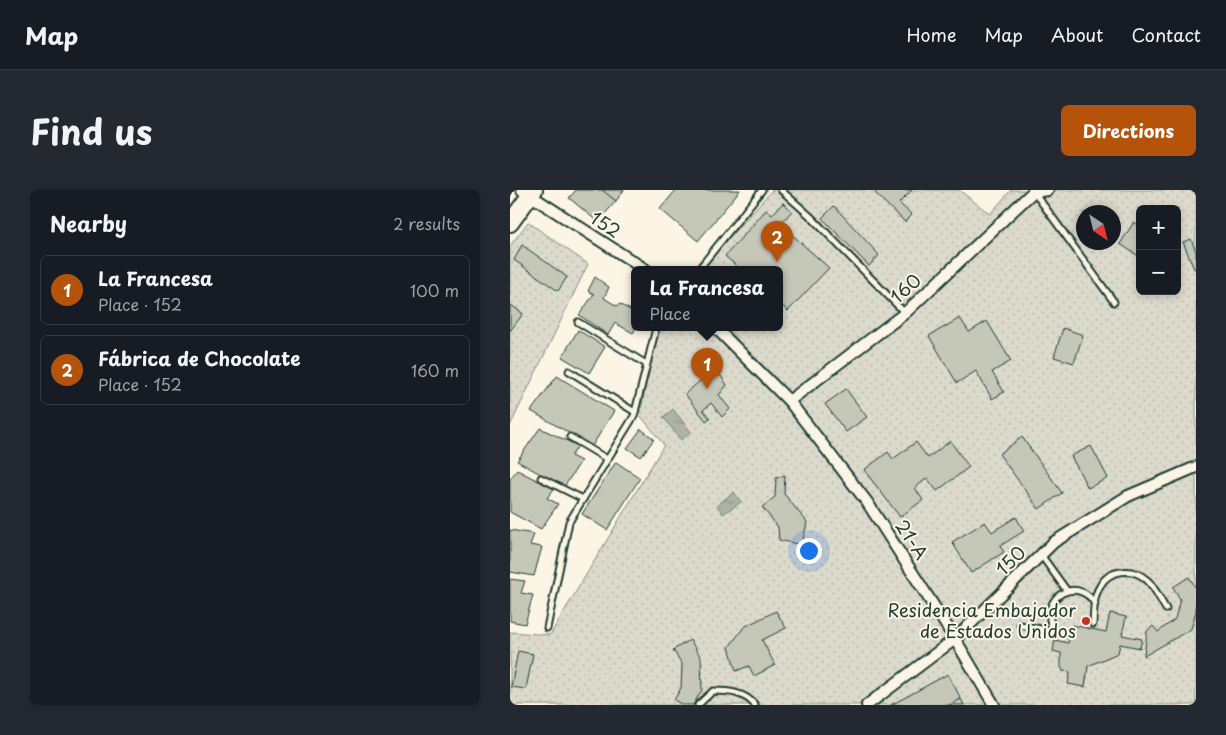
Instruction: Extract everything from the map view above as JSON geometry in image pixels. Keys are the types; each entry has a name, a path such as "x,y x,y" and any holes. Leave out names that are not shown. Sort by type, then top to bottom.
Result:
{"main road":[{"path":"510,223 529,192"}],"street":[{"path":"1034,191 1048,190"},
{"name":"160","path":"789,401 905,313 1034,191"},
{"name":"152","path":"529,192 640,266"},
{"path":"719,331 789,401"},
{"name":"21-A","path":"789,401 867,502 955,638 994,705"},
{"name":"150","path":"866,705 955,638 1054,542 1128,496 1196,467"}],"lane":[{"path":"701,266 762,190"},
{"path":"781,190 810,216 905,313"},
{"path":"1034,191 1114,302"},
{"path":"578,322 646,364"},
{"path":"547,628 569,522 634,416 655,331"},
{"path":"569,371 635,412"},
{"path":"570,437 607,459"},
{"path":"541,478 582,499"},
{"path":"1041,555 1067,591"},
{"path":"1093,624 1095,604 1100,586 1105,579 1122,571 1140,575 1148,581 1166,609"},
{"path":"1053,631 1048,615 1053,600 1059,594 1067,591 1084,592 1091,597 1095,604"},
{"path":"1020,625 1067,634"},
{"path":"698,705 713,691 733,692 751,700 755,705"}],"shaded area":[{"path":"772,190 959,190 990,214 1011,190 1196,190 1196,705 510,705 510,632 550,635 664,445 640,415 656,331 783,331 783,266 704,266"},
{"path":"528,222 588,264 510,426 510,246"}],"water":[{"path":"673,409 691,432 681,440 663,417"},
{"path":"734,492 741,502 723,514 717,505"}],"building":[{"path":"576,190 603,190 616,201 598,222 569,198"},
{"path":"602,190 624,190 616,201"},
{"path":"676,190 740,190 698,241 660,209"},
{"path":"878,190 912,190 899,203 912,215 905,222 875,193"},
{"path":"783,203 792,211 780,224 829,268 788,311 783,307 783,266 736,266 725,256 766,210 772,215"},
{"path":"834,206 879,255 869,266 822,218"},
{"path":"1134,222 1136,223 1136,254 1121,245"},
{"path":"1191,239 1196,252 1196,268 1194,269 1183,242"},
{"path":"522,245 567,277 558,291 514,260"},
{"path":"595,277 609,287 604,298 617,306 620,304 631,310 631,331 634,331 633,333 615,323 608,335 579,315 594,294 588,291"},
{"path":"510,304 523,314 510,331"},
{"path":"960,318 969,332 987,321 1011,361 992,372 1004,392 992,399 976,371 957,383 929,336"},
{"path":"1063,328 1083,335 1074,363 1054,357"},
{"path":"578,330 605,347 589,373 562,357"},
{"path":"713,364 727,385 719,395 730,409 722,417 711,403 703,410 710,418 706,421 685,394 701,380 699,377"},
{"path":"557,376 614,411 592,446 531,411"},
{"path":"846,389 867,417 846,432 825,404"},
{"path":"540,428 578,446 571,456 581,461 564,487 517,461"},
{"path":"641,429 654,439 641,457 627,448"},
{"path":"1022,437 1062,493 1039,509 999,454"},
{"path":"950,441 969,467 937,491 927,478 915,488 923,500 900,517 864,470 888,452 893,459 916,442 928,458"},
{"path":"1091,446 1108,478 1088,488 1071,456"},
{"path":"616,462 640,478 607,530 582,514"},
{"path":"517,470 554,489 547,498 558,504 541,529 510,512 510,479"},
{"path":"785,475 784,494 807,522 802,545 779,540 778,527 762,507 775,497 776,478"},
{"path":"1016,517 1024,531 1000,546 1004,552 971,573 952,542 985,522 992,532"},
{"path":"510,530 534,534 530,545 542,547 534,576 510,572"},
{"path":"1189,577 1196,588 1196,611 1191,629 1144,656 1147,631 1153,626 1158,632 1175,619 1180,599 1173,587"},
{"path":"510,579 525,581 521,593 533,595 525,624 510,621"},
{"path":"776,611 786,628 762,640 775,665 754,676 749,666 736,671 729,647 744,627"},
{"path":"1110,613 1126,617 1122,635 1142,639 1140,648 1120,644 1118,653 1088,666 1085,687 1068,684 1070,672 1063,671 1061,667 1061,653 1053,651 1055,640 1068,643 1072,625 1106,632"},
{"path":"690,640 701,657 702,690 693,705 683,705 674,700 681,688 682,664 673,650"},
{"path":"518,651 533,654 526,689 511,687"},
{"path":"948,674 961,699 950,705 891,705"},
{"path":"961,699 964,705 950,705"}],"place":[{"name":"Fábrica de Chocolate","path":"777,262"},
{"name":"La Francesa","path":"707,389"},
{"name":"Residencia Embajador de Estados Unidos","path":"1086,621"}]}
